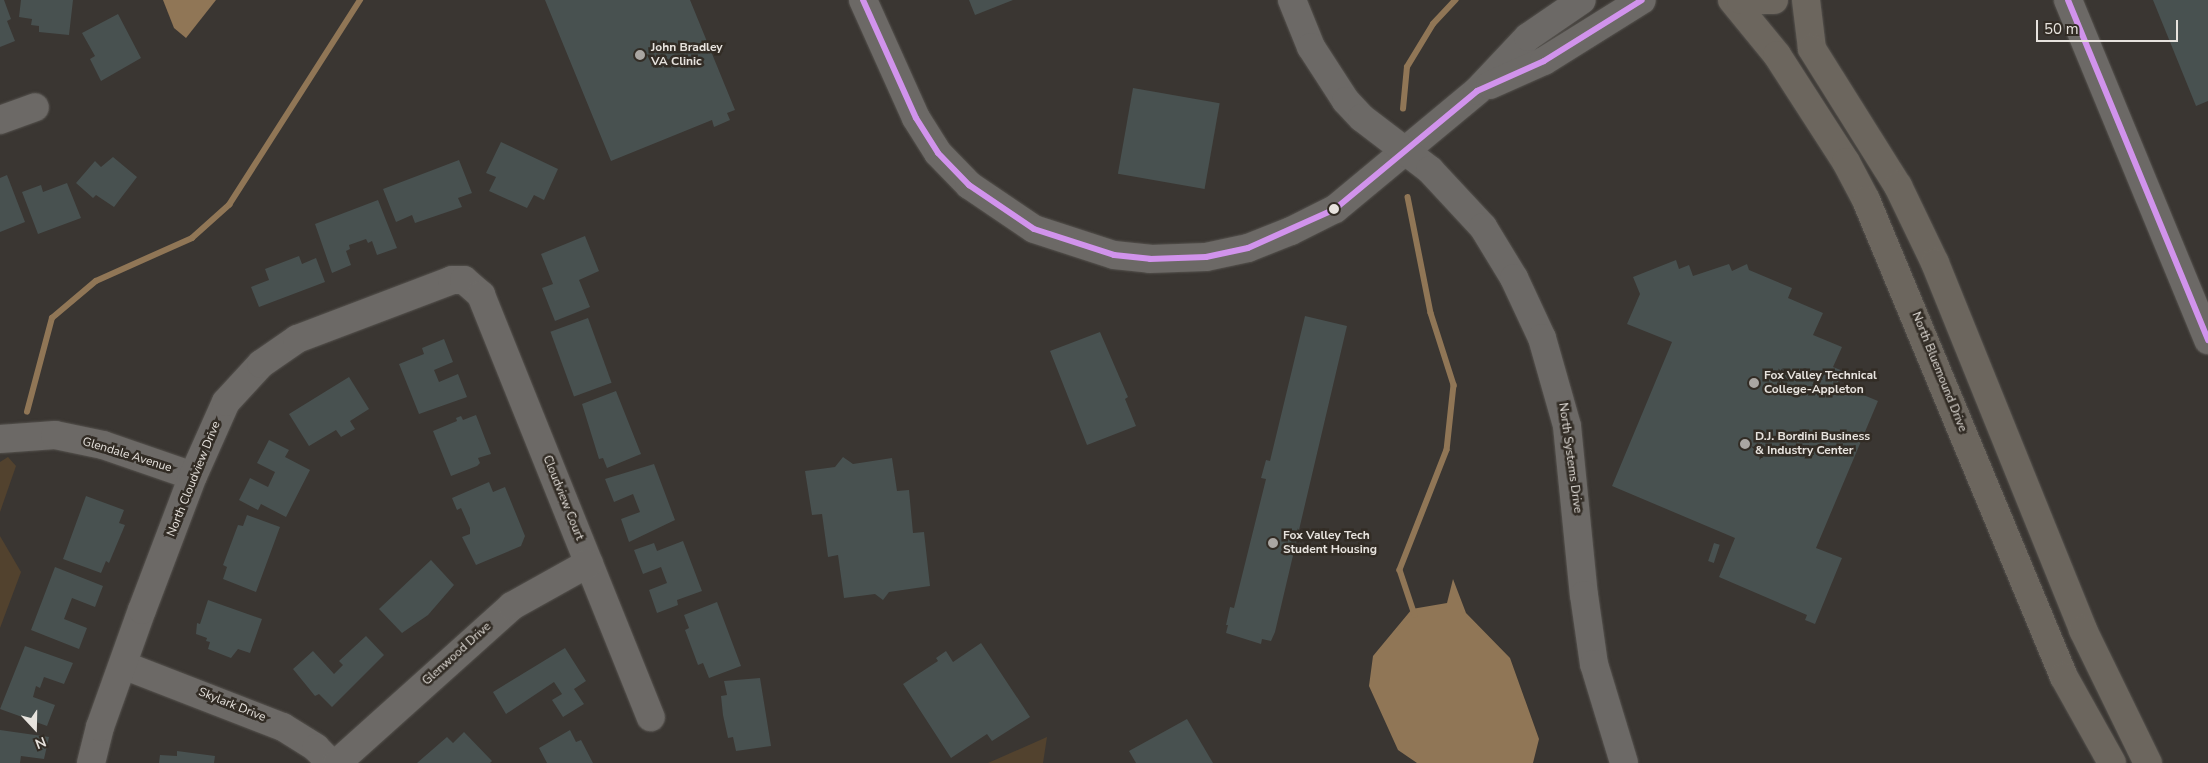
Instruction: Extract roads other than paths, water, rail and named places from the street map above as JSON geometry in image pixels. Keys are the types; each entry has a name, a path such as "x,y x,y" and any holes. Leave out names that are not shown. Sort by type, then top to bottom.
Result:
{"main road":[{"name":"North Bluemound Drive","path":"1732,0 1777,55 1846,162 1866,200 2064,678 2112,763"},
{"path":"1742,0 1774,0"},
{"path":"1806,0 1808,36 1812,49 1898,186 1935,263 2083,630 2148,763"}],"street":[{"path":"863,0 912,112 938,153 969,185 1012,217 1084,248 1150,259 1206,257 1248,248 1292,232 1335,209 1406,152 1439,119 1477,91 1528,37 1582,0"},
{"name":"North Systems Drive","path":"1292,0 1311,47 1346,101 1430,170 1482,227 1514,278 1542,338 1568,426 1584,596 1594,664 1624,763"},
{"path":"1477,91 1544,61 1642,0"},
{"path":"2068,0 2208,340"},
{"path":"0,120 35,107"},
{"name":"North Cloudview Drive","path":"91,763 123,664 193,476 226,402 243,381 280,350 320,329 452,280 468,283"},
{"name":"Cloudview Court","path":"468,283 481,296 651,717"},
{"name":"Glendale Avenue","path":"0,439 55,436 84,441 133,454 193,476"},
{"name":"Glenwood Drive","path":"337,763 512,606 589,563"},
{"name":"Skylark Drive","path":"123,664 283,727 316,748 331,763"}],"waterway":[{"path":"27,412 52,318 96,281 192,238 229,205 360,0"},
{"path":"1403,109 1407,67 1433,24 1455,0"},
{"path":"1408,197 1431,313 1454,385 1447,450 1400,570 1415,615"}],"place":[{"name":"John Bradley VA Clinic","path":"640,55"},
{"name":"Fox Valley Technical College-Appleton","path":"1754,383"},
{"name":"D.J. Bordini Business & Industry Center","path":"1745,444"},
{"name":"Fox Valley Tech Student Housing","path":"1273,543"}]}
